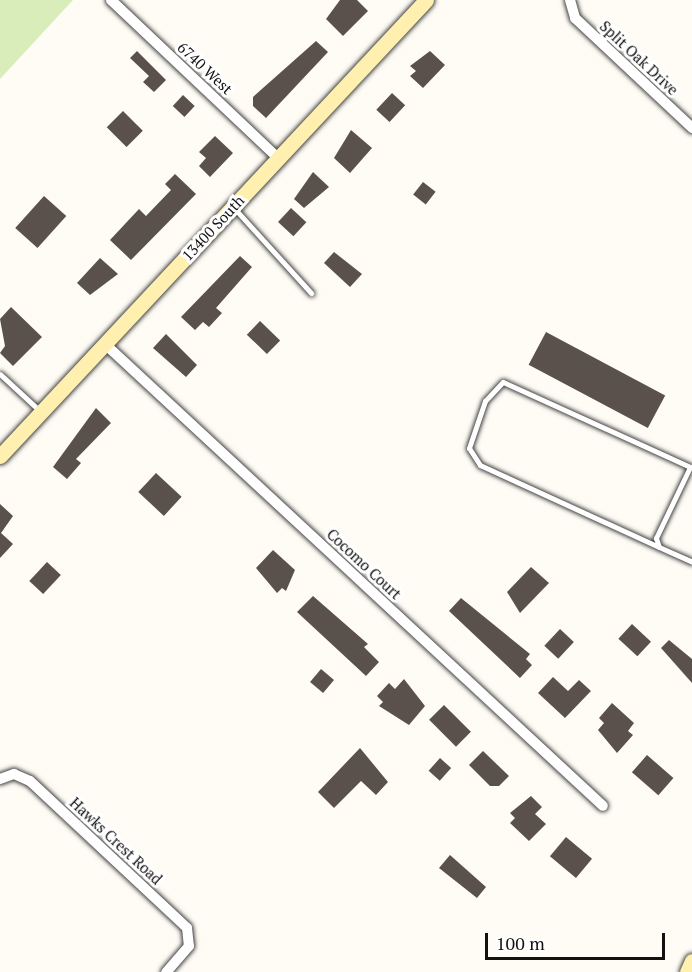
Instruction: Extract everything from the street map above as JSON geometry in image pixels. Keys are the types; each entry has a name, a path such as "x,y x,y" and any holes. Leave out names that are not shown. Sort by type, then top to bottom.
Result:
{"street":[{"name":"6740 West","path":"111,0 278,158"},
{"name":"13400 South","path":"0,456 426,0"},
{"name":"Split Oak Drive","path":"570,3 575,18 692,128"},
{"name":"Cocomo Court","path":"105,344 603,806"},
{"name":"Hawks Crest Road","path":"0,779 14,774 30,781 184,925 191,938 166,972"},
{"path":"687,972 692,961"}],"lane":[{"path":"233,207 311,293"},
{"path":"0,374 41,413"},
{"path":"659,547 656,538 691,466 502,382 485,400 469,448 480,465 659,547 692,562"}],"green space":[{"path":"0,0 73,0 0,79"}],"building":[{"path":"340,0 357,0 368,11 343,36 326,19"},
{"path":"316,41 328,52 266,118 253,106 253,97"},
{"path":"137,51 166,80 154,92 143,82 149,76 130,58"},
{"path":"430,51 445,65 423,88 410,76 416,71 410,66"},
{"path":"392,93 405,105 389,122 376,110"},
{"path":"183,95 195,106 184,117 173,106"},
{"path":"123,111 143,131 127,147 107,127"},
{"path":"351,130 372,148 350,173 334,158"},
{"path":"215,136 233,153 210,177 199,166 206,158 199,152"},
{"path":"313,172 329,187 304,208 294,199"},
{"path":"175,174 196,194 131,260 110,240 139,209 146,216 171,190 165,184"},
{"path":"423,182 436,192 426,204 413,195"},
{"path":"44,196 66,216 38,248 15,228"},
{"path":"291,208 306,222 293,236 278,222"},
{"path":"334,252 362,274 350,287 324,263"},
{"path":"240,256 252,267 216,308 222,313 209,327 203,322 195,330 181,317"},
{"path":"100,258 118,274 90,295 77,283"},
{"path":"11,307 42,337 13,366 0,353 5,346 0,319"},
{"path":"260,321 280,340 267,354 247,335"},
{"path":"546,332 665,395 648,428 529,365"},
{"path":"166,334 197,365 186,377 153,348"},
{"path":"96,408 111,423 76,459 81,463 67,479 53,467"},
{"path":"156,473 182,497 164,516 138,492"},
{"path":"0,504 13,516 1,533 13,544 0,558"},
{"path":"273,550 295,570 286,591 282,588 277,593 256,568"},
{"path":"47,562 61,575 43,594 29,581"},
{"path":"531,567 549,583 520,613 507,592"},
{"path":"313,596 368,644 364,647 379,662 366,676 297,612"},
{"path":"461,598 530,654 526,659 532,665 520,678 449,611"},
{"path":"632,624 651,642 637,656 618,639"},
{"path":"560,629 574,642 558,659 544,646"},
{"path":"669,640 692,659 692,683 661,648"},
{"path":"321,669 334,680 323,693 310,682"},
{"path":"553,677 568,691 579,680 591,691 565,718 538,693"},
{"path":"404,679 425,706 409,725 379,706 383,702 377,696 389,683 395,689"},
{"path":"612,703 634,723 628,731 633,735 617,753 598,730 604,723 599,718"},
{"path":"444,705 471,732 456,747 429,720"},
{"path":"360,748 388,782 376,795 361,781 334,808 318,792"},
{"path":"483,751 509,776 499,786 490,786 469,765"},
{"path":"647,755 673,778 658,795 632,772"},
{"path":"440,758 451,768 440,781 429,771"},
{"path":"531,796 542,807 535,814 546,824 529,841 510,823 515,818 510,813"},
{"path":"566,837 592,859 576,878 550,856"},
{"path":"450,855 486,887 477,898 439,868"}]}
